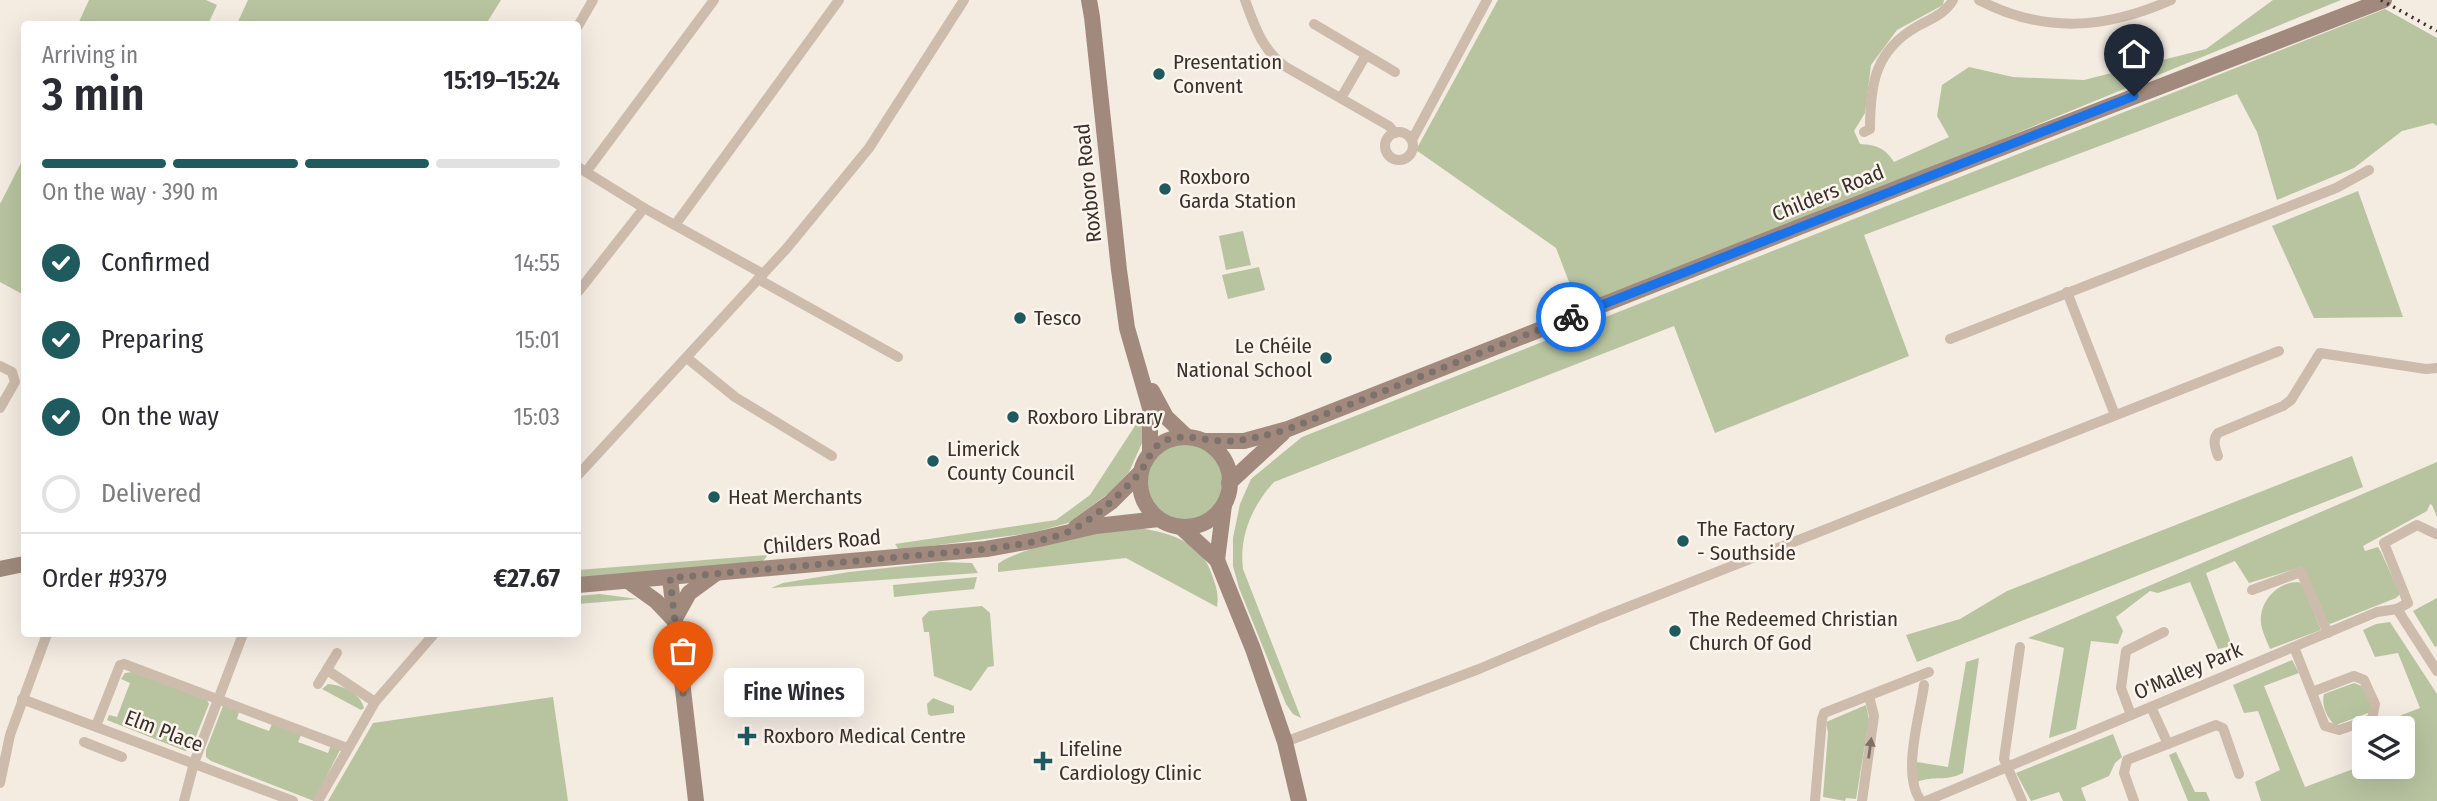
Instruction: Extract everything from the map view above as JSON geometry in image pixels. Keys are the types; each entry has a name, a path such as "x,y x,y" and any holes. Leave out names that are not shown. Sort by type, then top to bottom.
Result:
{"main road":[{"name":"Roxboro Road","path":"1089,0 1120,281 1128,328 1150,408 1150,453"},
{"name":"Childers Road","path":"1204,440 1244,441 1288,429 2384,0"},
{"name":"Roxboro Road","path":"1138,359 1160,408 1186,436"},
{"name":"Childers Road","path":"1229,482 1288,429"},
{"path":"1217,559 1229,482 1226,463 1216,449 1204,440 1186,436 1166,440 1150,453 1141,472 1139,483 1143,498 1159,519 1182,528 1217,559 1253,649 1285,741 1299,801"},
{"name":"Childers Road","path":"1068,532 1111,502 1141,472"},
{"path":"1182,528 1208,521 1225,502"},
{"name":"Childers Road","path":"581,585 986,549 1125,522 1159,519"},
{"path":"0,569 21,565"},
{"path":"674,620 689,593 716,573"},
{"path":"670,578 696,801"},
{"path":"628,581 656,601 674,620"}],"street":[{"path":"581,21 593,0"},
{"path":"714,0 582,170 898,357"},
{"path":"675,225 839,0"},
{"path":"1245,0 1258,36 1272,56 1286,68 1389,126 1395,133"},
{"path":"1412,140 1405,134 1395,133 1388,138 1385,146 1388,154 1395,160 1404,160 1410,155 1412,140 1487,0"},
{"path":"1864,132 1870,129 1872,89 1882,60 1892,46 1907,33 1941,13 1953,0"},
{"path":"1979,0 2016,14 2084,25 2135,15 2171,0"},
{"path":"581,472 787,248 869,148 960,1"},
{"path":"1314,24 1395,72"},
{"path":"1341,98 1366,55"},
{"path":"1950,339 2336,188 2370,170"},
{"path":"581,288 644,208"},
{"path":"2067,292 2115,415"},
{"path":"1285,741 1479,669 1600,618 2279,351"},
{"path":"2218,456 2214,437 2291,400 2320,353 2426,369 2437,368"},
{"path":"687,358 735,397 832,456"},
{"path":"0,366 12,372 15,382 0,408"},
{"path":"2436,534 2417,525 2384,543 2408,603 2398,609 2437,671"},
{"path":"2252,590 2301,572 2328,633"},
{"name":"O'Malley Park","path":"1926,801 2377,612 2398,609"},
{"path":"2131,715 2121,688 2126,651 2164,632"},
{"path":"0,783 8,742 46,637"},
{"path":"184,801 194,763 242,637"},
{"path":"318,801 375,702 431,637"},
{"path":"2294,647 2325,726 2339,730 2372,719 2375,704 2364,680 2354,676 2312,692"},
{"path":"2020,648 2004,759 2022,801"},
{"path":"318,684 337,653"},
{"path":"96,726 120,665 124,664 347,748"},
{"path":"327,670 375,702"},
{"path":"1815,801 1824,713 1929,672"},
{"path":"1921,801 1917,796 1911,772 1924,685"},
{"path":"1862,801 1874,716 1869,696"},
{"name":"Elm Place","path":"22,699 293,801"},
{"path":"2151,707 2168,744"},
{"path":"2134,801 2124,773 2127,760 2216,725 2223,729 2239,774"},
{"path":"105,750 112,732"},
{"path":"84,742 122,757"}],"green space":[{"path":"89,0 206,0 217,5 209,21 79,21"},
{"path":"248,0 501,0 488,21 238,21"},
{"path":"1498,0 1944,0 1943,5 1897,30 1871,65 1865,113 1854,131 1860,144 1880,148 1894,162 1949,137 1937,116 1942,85 1969,67 2013,77 2084,80 2206,49 2273,0 2341,0 1905,179 1579,308 1556,248 1416,150"},
{"path":"2385,9 2437,38 2437,126 2433,123 2402,131 2354,168 2277,200 2257,132 2237,94 1864,235 1909,356 1715,433 1674,326 1274,482 1253,511 1245,533 1242,557 1243,569 1301,718 1293,714 1286,704 1239,588 1233,566 1233,538 1240,504 1251,479 1302,437"},
{"path":"21,163 21,293 0,282 0,204"},
{"path":"2358,191 2403,317 2314,318 2272,226"},
{"path":"1243,231 1251,265 1226,270 1219,236"},
{"path":"1259,267 1265,290 1228,299 1222,275"},
{"path":"1144,412 1142,443 1129,472 1109,493 1068,523 1031,533 899,550 895,544 1056,520 1090,495"},
{"path":"1185,443 1200,446 1217,460 1224,482 1221,497 1207,514 1185,521 1170,518 1153,504 1146,482 1149,467 1163,450"},
{"path":"2352,456 2363,487 1917,662 1906,635 1960,619 2007,591"},
{"path":"2437,462 2437,517 2430,504 2427,511 2363,546 2365,551 2378,547 2400,594 2396,598 2330,624 2324,618 2302,567 2249,583 2235,561 2206,573 2232,646 2218,649 2190,582 2158,593 2150,591 2116,617 2123,631 2118,644 2091,641 2076,729 2049,738 2064,648 2028,638"},
{"path":"1133,527 1181,539 1200,553 1215,583 1217,607 1126,558 998,572 998,564 1023,552"},
{"path":"768,555 763,561 581,578 581,570"},
{"path":"942,562 972,563 978,573 771,588 783,583 849,572"},
{"path":"977,577 974,589 894,597 893,585"},
{"path":"2298,582 2302,584 2321,630 2270,649 2262,626 2263,608 2277,589"},
{"path":"599,594 638,599 581,604 581,596"},
{"path":"2437,598 2437,646 2435,647 2413,611"},
{"path":"982,606 990,613 994,666 988,667 971,691 934,676 929,632 924,632 922,618 929,611"},
{"path":"2390,622 2437,694 2437,801 2261,801 2255,782 2280,770 2258,711 2244,713 2233,685 2292,660 2299,673 2264,686 2305,787 2352,769 2352,779 2415,779 2415,716 2399,716 2420,708 2398,653 2375,657 2363,630"},
{"path":"1979,658 1963,773 1917,782 1917,762 1948,767 1966,662"},
{"path":"132,672 207,700 209,704 191,749 185,751 107,720 109,715 117,717 130,683 121,679 125,673"},
{"path":"2354,683 2362,686 2372,706 2368,713 2352,716 2352,719 2336,725 2326,711 2324,694"},
{"path":"328,684 350,691 359,698 364,708 361,710 322,689"},
{"path":"553,697 568,801 328,801 373,723"},
{"path":"933,698 954,706 954,713 931,716 928,714 927,704"},
{"path":"1866,705 1869,720 1856,799 1846,798 1845,801 1823,797 1828,733 1826,722"},
{"path":"223,706 239,712 237,719 269,731 272,724 301,735 298,742 328,753 331,745 340,750 314,801 206,757 206,750"},
{"path":"2113,734 2122,757 2115,763 2109,776 2081,788 2086,801 2063,801 2059,792 2031,801 2016,773"},
{"path":"2176,752 2195,792 2206,792 2210,801 2188,801 2169,755"}],"railway":[{"path":"2381,0 2437,31"}],"way so far":[{"path":"683,693 670,578 986,549 1068,532 1111,502 1141,472 1150,453 1166,440 1186,436 1204,440 1244,441 1288,429 1571,317"}],"place":[{"name":"Presentation Convent","path":"1159,74"},
{"name":"Roxboro Garda Station","path":"1165,189"},
{"name":"Tesco","path":"1020,318"},
{"name":"Le Chéile National School","path":"1326,358"},
{"name":"Roxboro Library","path":"1013,417"},
{"name":"Limerick County Council","path":"933,461"},
{"name":"Heat Merchants","path":"714,497"},
{"name":"The Factory - Southside","path":"1683,541"},
{"name":"The Redeemed Christian Church Of God","path":"1675,631"},
{"name":"Fine Wines","path":"683,693"},
{"name":"Roxboro Medical Centre","path":"747,736"},
{"name":"Lifeline Cardiology Clinic","path":"1043,761"}],"route":[{"path":"1571,317 2134,96"}]}
